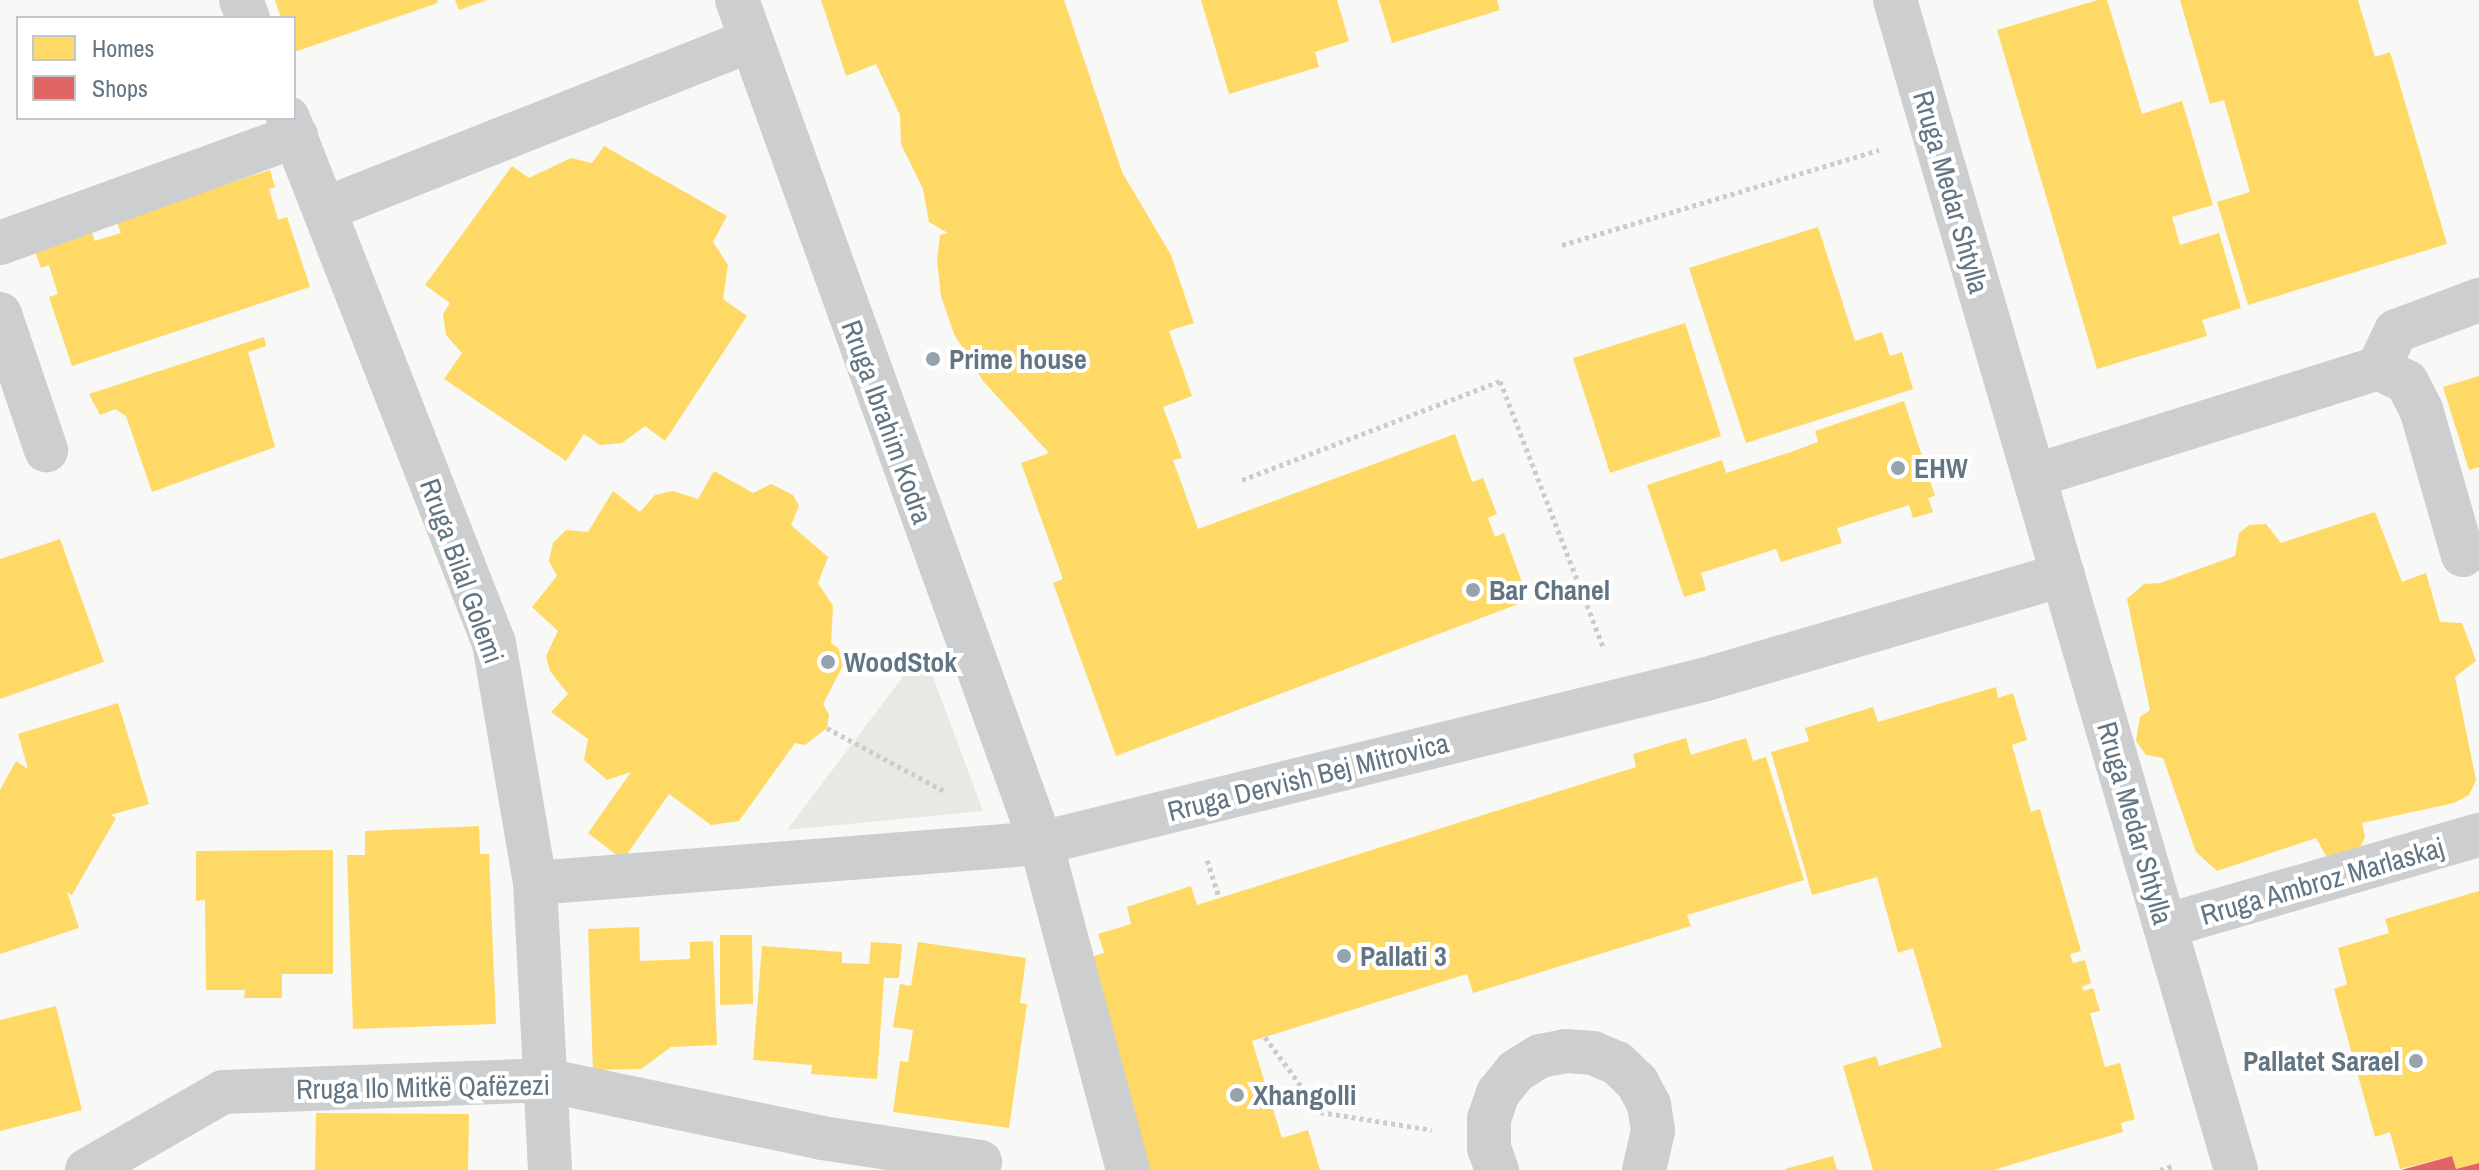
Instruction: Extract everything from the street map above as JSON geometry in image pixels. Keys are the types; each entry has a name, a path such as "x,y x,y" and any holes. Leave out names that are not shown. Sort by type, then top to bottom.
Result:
{"street":[{"name":"Rruga Medar Shtylla","path":"1895,0 2236,1170"},
{"path":"325,209 743,20"},
{"name":"Rruga Ibrahim Kodra","path":"743,20 1041,843 1128,1170"},
{"name":"Rruga Bilal Golemi","path":"0,243 292,127 494,643 535,883 550,1170"},
{"path":"2378,368 2396,331 2479,300"},
{"path":"0,314 46,450"},
{"path":"2034,476 2378,368 2407,382 2421,409 2463,555"},
{"name":"Rruga Dervish Bej Mitrovica","path":"535,883 1041,843 1624,700 2063,575"},
{"name":"Rruga Ambroz Marlaskaj","path":"2165,926 2479,835"},
{"path":"1497,1170 1489,1148 1489,1119 1498,1093 1528,1064 1566,1051 1593,1053 1617,1063 1637,1082 1649,1105 1653,1131 1644,1170"},
{"name":"Rruga Ilo Mitkë Qafëzezi","path":"87,1170 223,1092 545,1080 822,1154 980,1162"}],"path":[{"path":"1562,245 1934,134"},
{"path":"1242,480 1500,381 1624,700"},
{"path":"827,728 957,797"},
{"path":"1265,1037 1320,1112 1443,1131"}],"shaded area":[{"path":"923,650 983,811 787,830"}],"building: Homes":[{"path":"275,0 437,0 438,3 296,51 296,16 280,16"},
{"path":"455,0 487,0 459,10"},
{"path":"821,0 1064,0 1122,172 1171,255 1194,323 1169,331 1192,396 1163,407 1182,458 1173,460 1198,529 1455,434 1472,482 1483,478 1497,514 1488,518 1495,537 1504,533 1522,582 1512,586 1518,604 1116,756 1053,583 1063,579 1021,463 1049,453 983,381 954,334 941,296 937,260 940,235 948,233 929,222 923,189 901,144 900,115 876,64 846,76"},
{"path":"1201,0 1337,0 1349,41 1315,52 1319,67 1229,94"},
{"path":"1379,0 1497,0 1500,10 1392,43"},
{"path":"2107,0 2142,114 2182,101 2213,205 2172,217 2180,245 2219,233 2241,308 2202,320 2207,336 2097,369 1997,30"},
{"path":"2180,0 2358,0 2375,57 2390,52 2447,244 2248,305 2217,202 2250,192 2224,100 2210,104"},
{"path":"604,146 727,216 713,242 728,265 723,299 747,316 665,441 645,426 622,443 600,445 584,434 566,461 444,379 462,353 446,335 443,314 450,303 425,285 512,166 529,178 571,158 592,163"},
{"path":"270,170 275,187 269,189 278,220 287,217 310,287 72,366 49,297 58,294 49,265 41,268 34,249 91,230 95,241 121,233 116,220"},
{"path":"1818,227 1855,341 1882,332 1890,356 1902,352 1913,389 1746,443 1689,268"},
{"path":"1685,323 1721,436 1610,473 1573,358"},
{"path":"264,337 266,346 248,352 275,447 152,492 126,416 115,409 100,415 89,394"},
{"path":"2479,376 2479,467 2469,470 2443,387"},
{"path":"1904,401 1935,496 1928,498 1933,512 1913,518 1909,505 1837,528 1842,543 1781,562 1776,549 1701,573 1706,590 1684,597 1647,485 1722,460 1726,473 1791,452 1818,442 1815,431"},
{"path":"714,471 753,493 771,484 793,495 799,506 791,525 828,557 818,583 833,606 831,643 848,656 823,704 829,715 827,728 805,745 795,743 739,821 711,825 669,794 623,860 588,833 631,772 607,780 584,760 588,739 551,712 568,694 550,671 546,656 558,631 532,607 557,576 549,561 553,543 566,530 588,532 613,491 640,512 655,495 673,491 698,499"},
{"path":"2375,512 2402,582 2426,573 2440,622 2462,623 2476,661 2455,677 2476,780 2469,795 2454,803 2362,823 2365,837 2358,852 2326,856 2316,838 2217,871 2196,852 2163,758 2146,755 2136,741 2140,717 2150,710 2127,599 2144,584 2160,583 2235,556 2239,533 2249,525 2266,524 2281,543"},
{"path":"60,539 104,662 0,699 0,559"},
{"path":"1996,687 1998,698 2013,693 2027,740 2012,745 2031,812 2040,809 2081,951 2070,954 2073,963 2085,960 2091,983 2082,987 2083,991 2093,988 2100,1011 2090,1013 2105,1067 2120,1063 2135,1119 2121,1123 2123,1132 1993,1170 1873,1170 1843,1066 1876,1056 1879,1066 1942,1047 1913,948 1898,953 1877,877 1812,895 1771,752 1809,741 1805,728 1873,707 1878,722"},
{"path":"118,703 149,804 111,815 116,818 72,895 67,892 79,928 0,954 0,790 16,761 28,769 18,734"},
{"name":"Pallati 3","path":"1686,738 1691,755 1746,738 1753,761 1766,757 1804,880 1687,915 1691,926 1473,993 1467,974 1252,1041 1282,1138 1308,1130 1320,1170 1149,1170 1085,959 1104,953 1098,934 1131,924 1127,907 1191,886 1197,905 1636,767 1633,754"},
{"path":"479,826 480,854 489,854 496,1024 353,1029 347,855 365,855 365,831"},
{"path":"333,850 333,974 282,974 282,998 244,998 245,990 206,990 205,900 196,901 196,851"},
{"name":"Pallatet Sarael","path":"2479,891 2479,1163 2456,1169 2452,1156 2400,1169 2390,1132 2375,1137 2334,989 2347,984 2338,948 2389,933 2385,919"},
{"path":"639,927 640,961 690,959 690,942 713,941 717,1045 671,1047 641,1069 593,1070 588,929"},
{"path":"720,935 752,935 753,1004 720,1005"},
{"path":"871,942 902,944 899,978 884,978 877,1079 811,1074 812,1065 753,1060 762,946 842,952 842,963 869,964"},
{"path":"918,942 1026,958 1020,1003 1027,1004 1009,1128 893,1112 900,1061 908,1062 913,1030 893,1027 900,984 911,986"},
{"path":"56,1006 82,1110 0,1131 0,1020"},
{"path":"316,1113 469,1114 468,1170 315,1170"},
{"path":"1833,1156 1837,1170 1785,1170 1785,1169"}],"building: Shops":[{"path":"2452,1156 2456,1169 2479,1163 2479,1170 2401,1170"}],"place":[{"name":"Prime house","path":"933,359"},
{"name":"EHW","path":"1898,468"},
{"name":"Bar Chanel","path":"1473,590"},
{"name":"WoodStok","path":"828,662"},
{"name":"Pallati 3","path":"1344,956"},
{"name":"Pallatet Sarael","path":"2416,1061"},
{"name":"Xhangolli","path":"1237,1095"}]}
